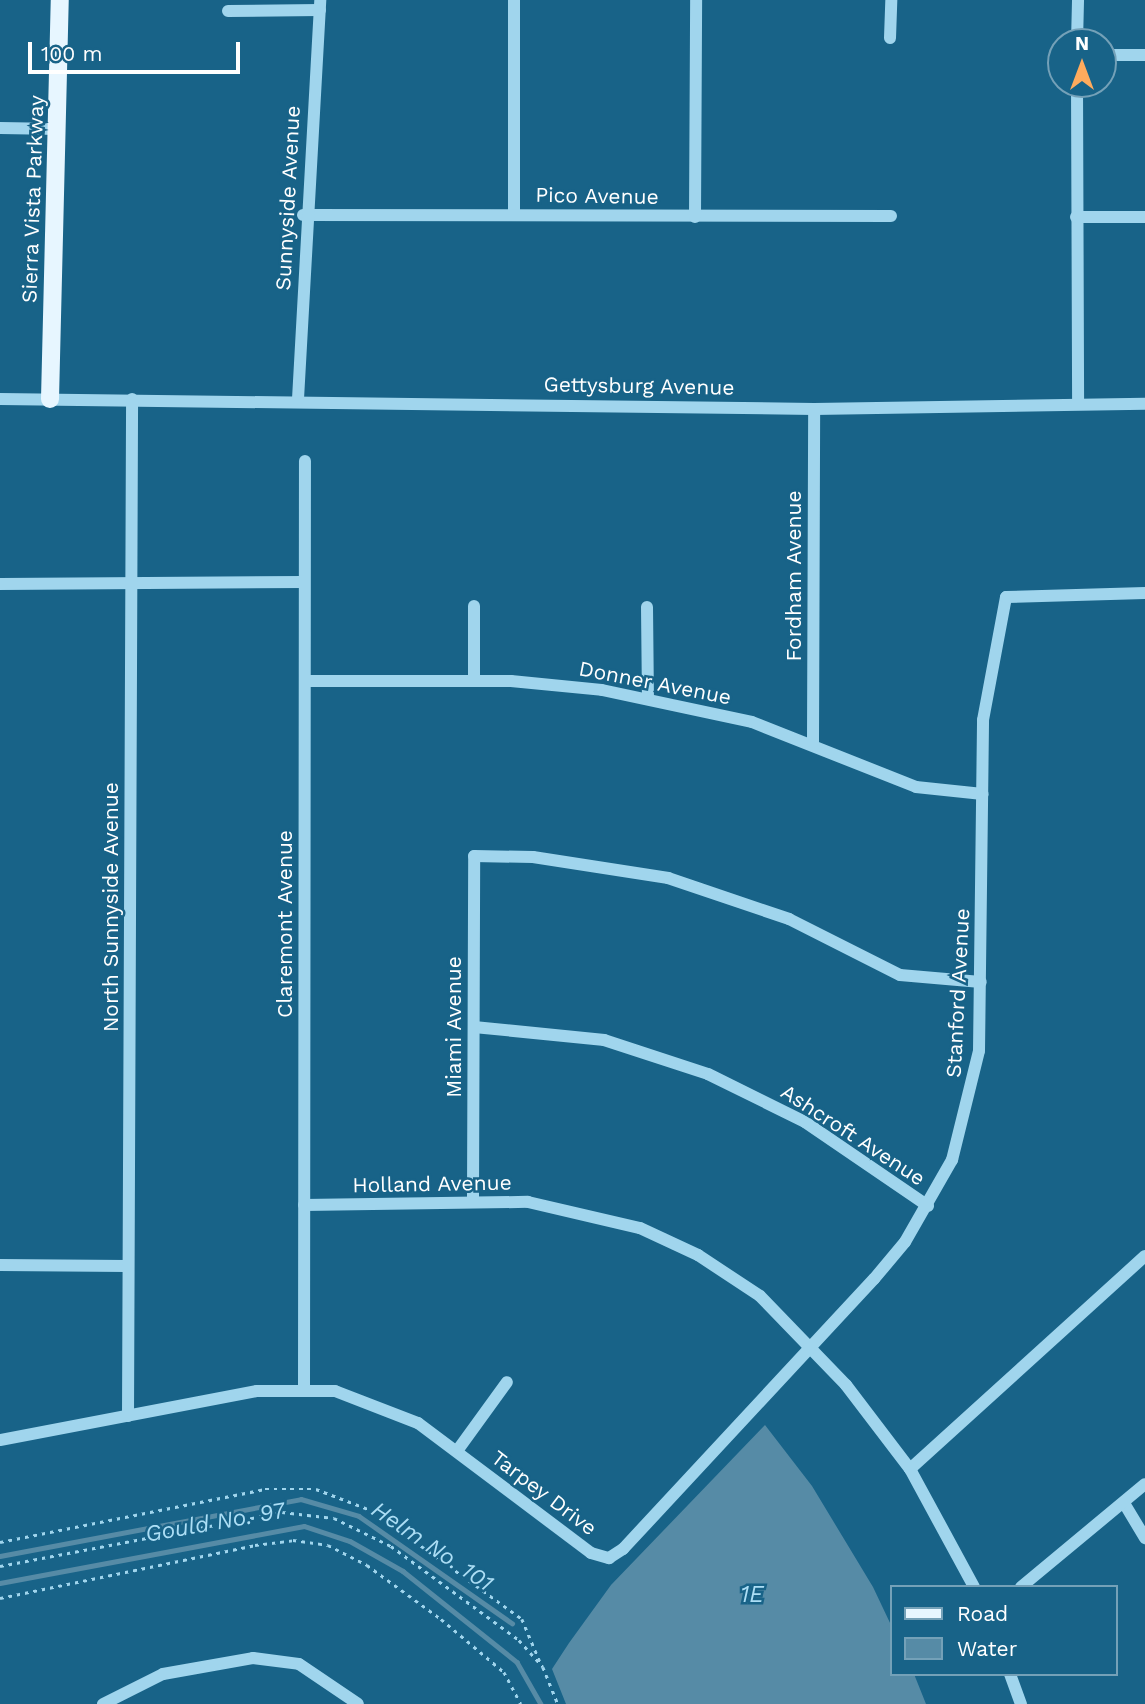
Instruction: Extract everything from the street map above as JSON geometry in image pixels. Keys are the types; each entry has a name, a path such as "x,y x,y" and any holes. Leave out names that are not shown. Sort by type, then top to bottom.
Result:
{"main road":[{"name":"Sierra Vista Parkway","path":"50,399 59,129 60,0"}],"street":[{"path":"514,0 514,215"},
{"path":"695,217 696,0"},
{"path":"890,38 891,0"},
{"path":"1077,28 1078,0"},
{"path":"228,12 320,5"},
{"name":"Sunnyside Avenue","path":"298,399 303,215 320,5"},
{"path":"1117,55 1145,55"},
{"path":"1077,98 1078,404"},
{"path":"0,128 59,129"},
{"name":"Pico Avenue","path":"303,215 891,216"},
{"path":"1076,217 1145,217"},
{"name":"Gettysburg Avenue","path":"0,399 298,399 814,409 1145,404"},
{"name":"North Sunnyside Avenue","path":"128,1416 132,399"},
{"name":"Fordham Avenue","path":"813,742 814,409"},
{"name":"Claremont Avenue","path":"304,1388 305,461"},
{"path":"0,584 304,582"},
{"name":"Stanford Avenue","path":"814,1345 905,1242 928,1206 971,1101 981,982 983,720 1006,597 1145,593"},
{"path":"474,606 474,681"},
{"path":"647,607 648,698"},
{"name":"Donner Avenue","path":"305,681 474,681 648,698 813,742 916,787 983,794"},
{"name":"Miami Avenue","path":"473,1198 474,856 533,857 668,878 789,919 901,975 981,982"},
{"name":"Ashcroft Avenue","path":"474,1027 604,1040 696,1069 805,1122 928,1206"},
{"name":"Holland Avenue","path":"304,1205 473,1198 585,1211 640,1228 698,1255 760,1296 814,1345"},
{"path":"910,1469 1145,1256"},
{"path":"0,1265 127,1266"},
{"path":"814,1345 910,1469 973,1585"},
{"name":"Tarpey Drive","path":"304,1388 389,1407 457,1451 592,1553 609,1558 814,1345"},
{"path":"457,1451 507,1382"},
{"path":"0,1440 304,1388"},
{"path":"1023,1585 1145,1484"},
{"path":"1125,1503 1145,1538"},
{"path":"103,1704 163,1674 276,1658 320,1674 358,1704"},
{"path":"1011,1676 1021,1704"}],"path":[{"path":"0,1542 265,1489 316,1489 373,1511 522,1619 558,1704"},
{"path":"0,1566 228,1520 306,1512 355,1524 391,1546 519,1640 543,1667"},
{"path":"0,1598 255,1545 293,1540 328,1545 367,1565 441,1619 504,1672 521,1704"}],"water":[{"name":"1E","path":"765,1425 812,1486 873,1587 890,1623 890,1676 915,1676 926,1704 566,1704 552,1669 611,1585"}],"waterway":[{"name":"Helm No. 101","path":"0,1556 301,1499 359,1516 512,1623"},
{"name":"Gould No. 97","path":"0,1583 304,1526 350,1541 403,1571 517,1662 541,1704"}]}
